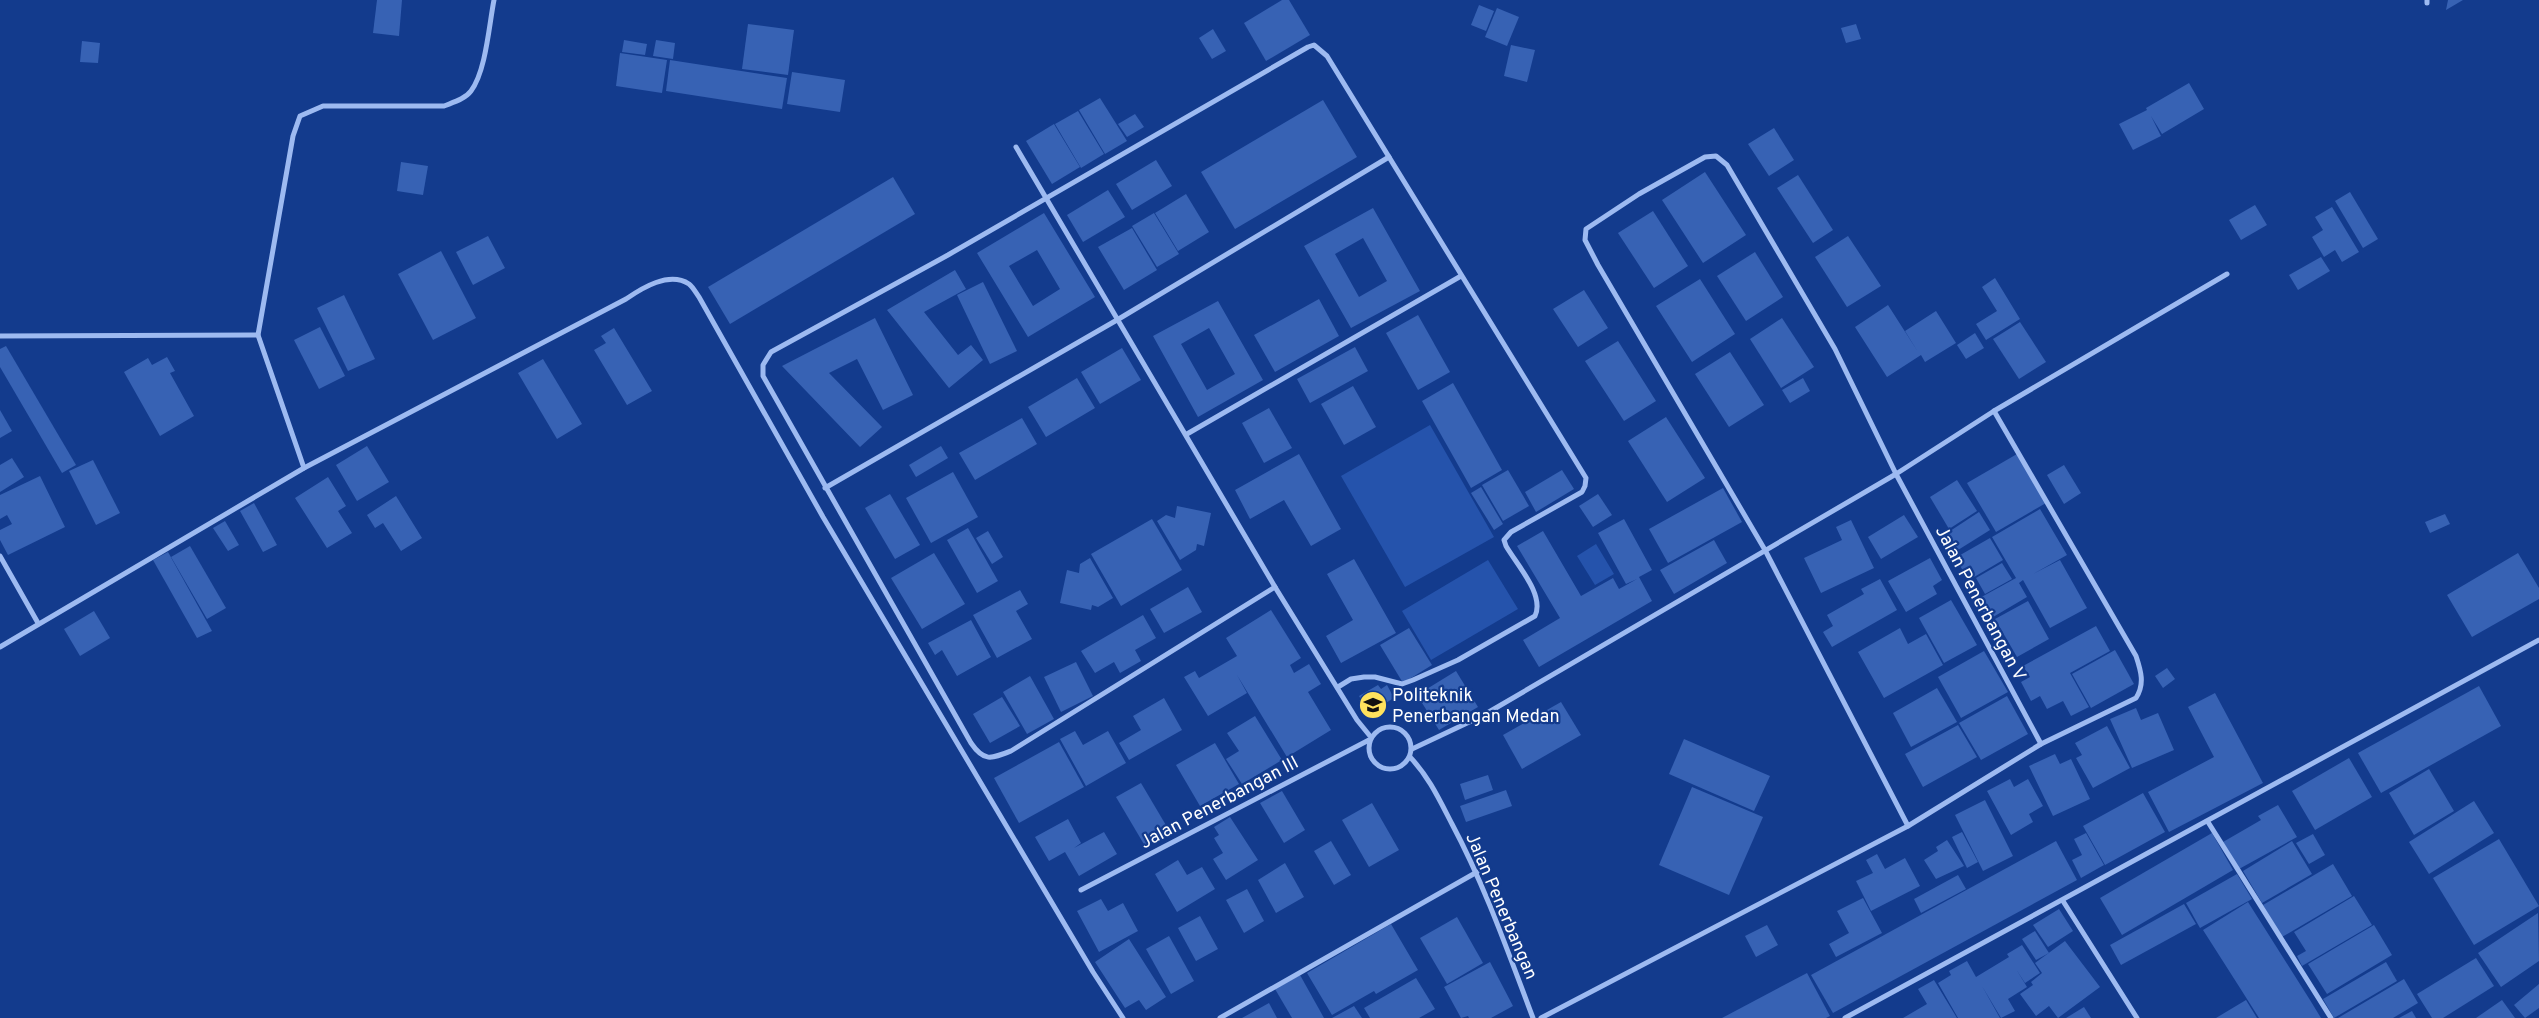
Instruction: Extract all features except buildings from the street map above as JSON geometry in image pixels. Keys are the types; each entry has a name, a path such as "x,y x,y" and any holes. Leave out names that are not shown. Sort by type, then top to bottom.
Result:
{"street":[{"path":"304,468 258,335 292,136 300,116 323,106 444,106 460,100 471,91 480,74 494,0"},
{"path":"1275,587 1011,751 997,757 986,758 978,753 971,743 825,488 763,376 762,365 766,356 948,255 1308,46 1314,46 1327,56 1586,478 1585,486 1570,500 1511,532 1504,540 1535,593 1539,608 1535,616 1458,660 1402,684 1375,677 1364,677 1351,679 1338,687"},
{"path":"1016,147 1117,320 1187,434 1275,587 1370,738 1370,757 1376,764 1384,768 1393,769 1401,766 1410,757 1412,749 1406,734 1397,728 1381,728 1370,738"},
{"name":"Jalan Penerbangan V","path":"1765,550 1618,302 1585,240 1586,228 1640,194 1705,157 1716,156 1727,165 1835,348 1896,474 2041,744"},
{"path":"825,488 1117,320 1389,157"},
{"path":"1412,749 1482,716 1896,474 1994,411 2227,274"},
{"path":"1187,434 1461,276"},
{"path":"0,647 304,468 626,299 645,286 670,279 689,284 704,305 823,517 1093,972 1123,1018"},
{"path":"0,336 258,335"},
{"path":"1541,1018 1908,826 2041,744 2136,698 2140,690 2142,674 2136,656 1994,411"},
{"path":"1765,550 1908,826"},
{"path":"0,556 38,623"},
{"path":"1845,1018 2063,901 2346,744 2539,640"},
{"name":"Jalan Penerbangan III","path":"1081,890 1370,738"},
{"name":"Jalan Penerbangan","path":"1410,757 1428,776 1477,872 1533,1018"},
{"path":"2208,822 2331,1018"},
{"path":"1220,1018 1477,872"},
{"path":"2063,901 2137,1018"}],"shaded area":[{"path":"1430,425 1494,537 1405,587 1341,476"},
{"path":"1596,544 1614,574 1595,585 1577,556"},
{"path":"1488,560 1518,609 1431,660 1402,611"}],"place":[{"name":"Politeknik Penerbangan Medan","path":"1373,705"}]}
